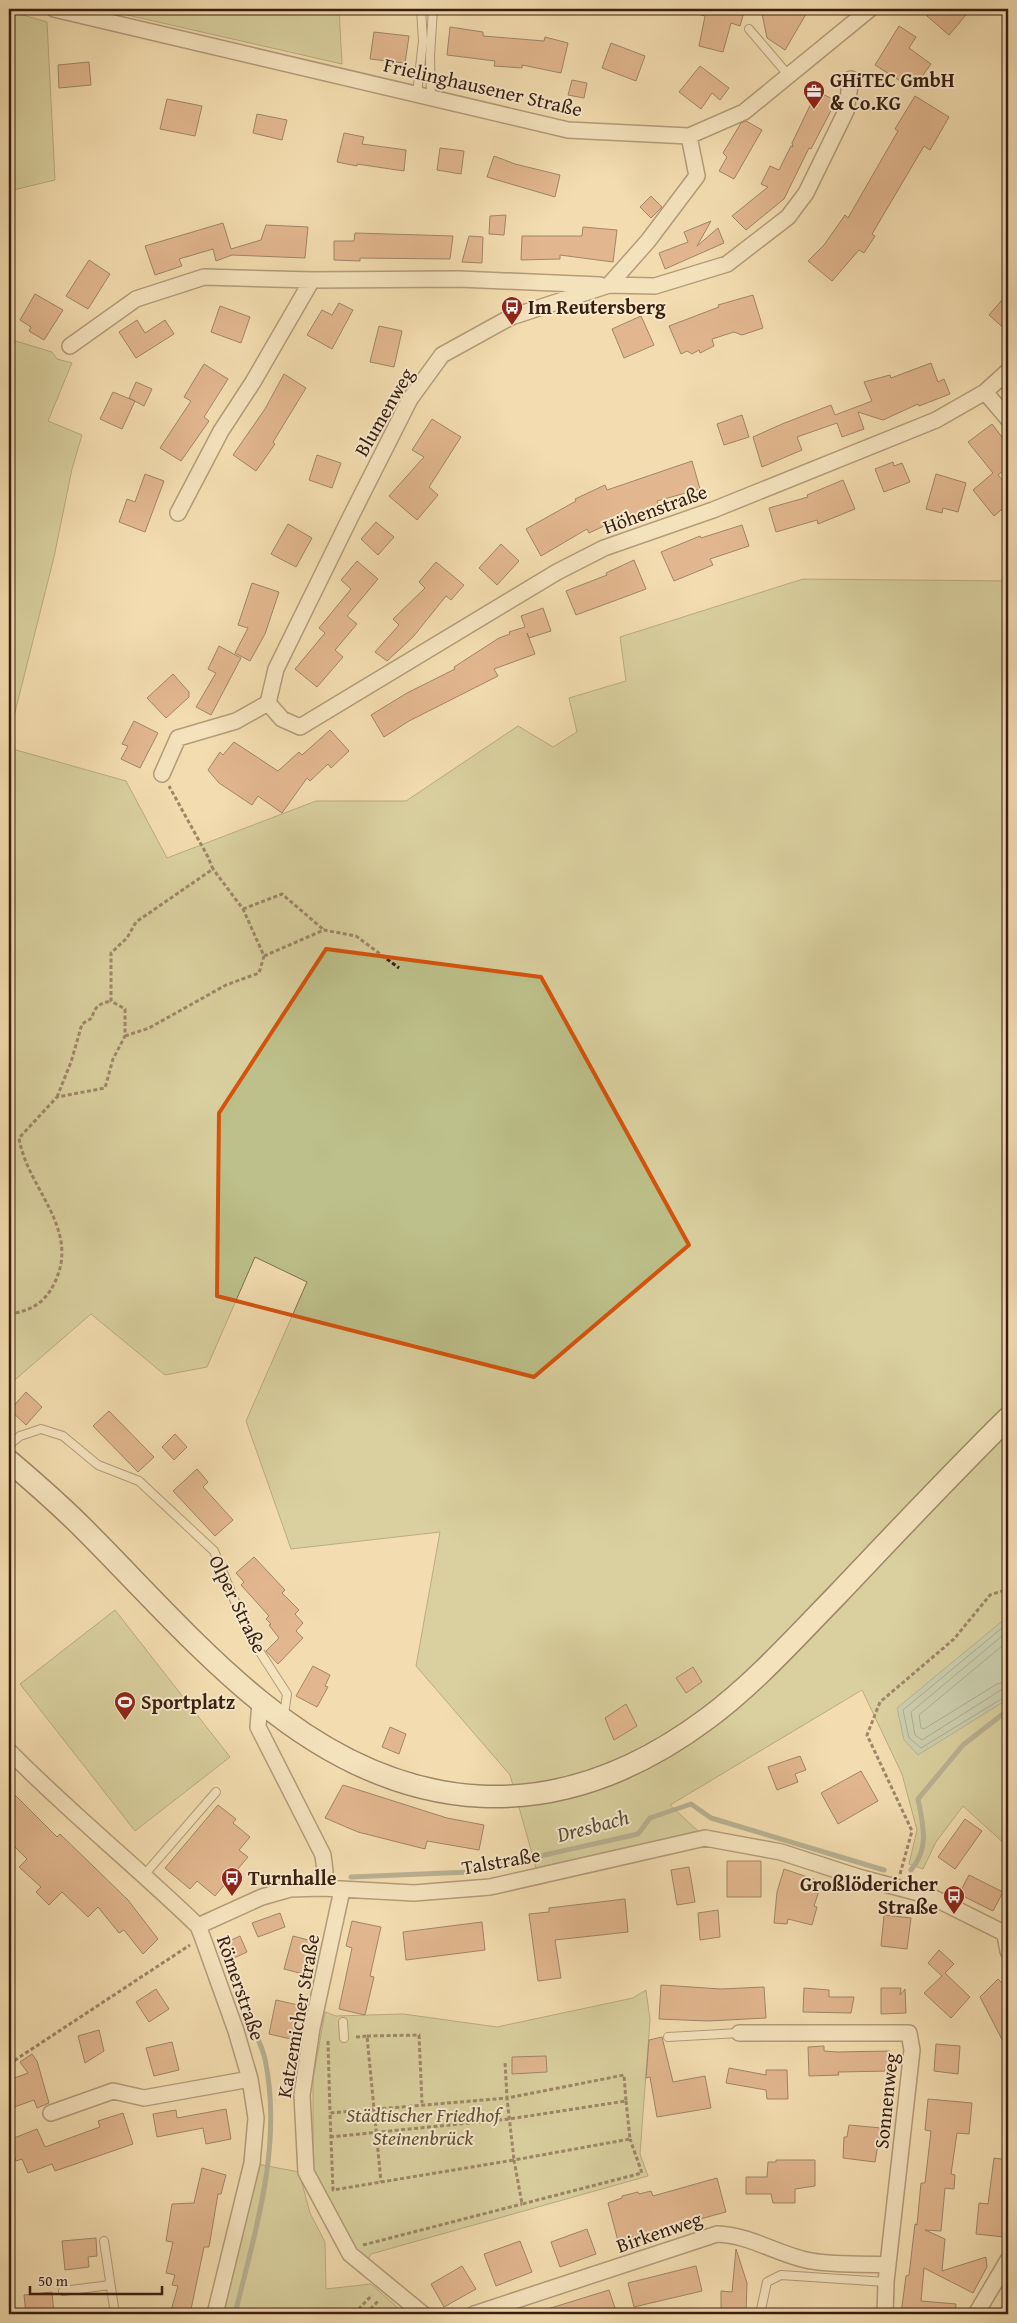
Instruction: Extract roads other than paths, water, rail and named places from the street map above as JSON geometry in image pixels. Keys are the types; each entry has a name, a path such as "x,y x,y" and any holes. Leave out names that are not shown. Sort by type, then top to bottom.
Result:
{"main road":[{"name":"Olper Straße","path":"9,1461 84,1528 198,1646 260,1702 284,1720 326,1747 358,1764 404,1782 452,1794 500,1798 551,1793 594,1780 666,1747 707,1719 738,1694 776,1658 1008,1418"}],"street":[{"name":"Frielinghausener Straße","path":"54,9 568,130 689,136 744,112 790,77 870,9"},
{"name":"Blumenweg","path":"268,703 276,669 348,520 410,399 442,356 511,317 609,285 654,286 728,264 788,217 806,193 846,111 851,79"},
{"path":"70,346 136,299 204,277 312,280 459,279 609,285 648,241 697,176 689,136"},
{"path":"178,513 221,431 253,382 312,280"},
{"name":"Höhenstraße","path":"268,703 282,719 300,727 557,572 604,548 713,510 936,420 985,392 1008,371"},
{"path":"985,392 1008,419"},
{"path":"162,774 178,738 236,721 268,703"},
{"path":"260,1702 258,1728 323,1856 325,1871 322,1888"},
{"name":"Römerstraße","path":"9,1751 32,1775 145,1874 200,1931 236,2031 250,2080 256,2118 252,2163 215,2314"},
{"name":"Talstraße","path":"200,1931 262,1897 290,1889 322,1888 414,1893 490,1887 705,1838 781,1852 858,1877 930,1896 1007,1935"},
{"name":"Katzemicher Straße","path":"342,1890 312,2028 302,2095 306,2172 350,2254 423,2314"},
{"path":"1007,1935 1008,1951"},
{"name":"Sonnenweg","path":"739,2033 909,2033 912,2050 886,2282 885,2314"},
{"path":"51,2112 113,2091 144,2098 250,2080"},
{"name":"Birkenweg","path":"474,2314 717,2234 736,2234 770,2249 809,2261 888,2265"},
{"path":"976,2314 1008,2260"}],"lane":[{"path":"421,9 424,96"},
{"path":"424,96 430,56 433,9"},
{"path":"749,29 790,77"},
{"name":"Olper Straße","path":"9,1445 20,1436 41,1429 63,1436 98,1465 139,1482 214,1551 249,1635 287,1694 284,1720"},
{"path":"145,1874 216,1792"},
{"path":"343,2022 344,2038"},
{"path":"668,2037 739,2033"},
{"path":"104,2241 115,2314"},
{"path":"760,2314 766,2282 780,2275 886,2282"},
{"path":"63,2292 110,2286"}],"water":[{"path":"1006,1618 1008,1619 1008,1699 918,1755 904,1740 897,1708"}],"waterway":[{"name":"Dresbach","path":"911,1870 921,1853 924,1836 918,1799 963,1745 1008,1710"},
{"name":"Dresbach","path":"351,1877 469,1872 638,1834 650,1818 691,1804 711,1818 884,1870"},
{"path":"235,2314 258,2220 269,2156 271,2124 270,2091 265,2059 248,2017"}],"place":[{"name":"GHiTEC GmbH & Co.KG","path":"814,110"},
{"name":"Im Reutersberg","path":"512,326"},
{"name":"Sportplatz","path":"125,1721"},
{"name":"Turnhalle","path":"232,1897"},
{"name":"Großlödericher Straße","path":"954,1915"}],"park label":[{"name":"Städtischer Friedhof Steinenbrück","path":"423,2126"}]}
